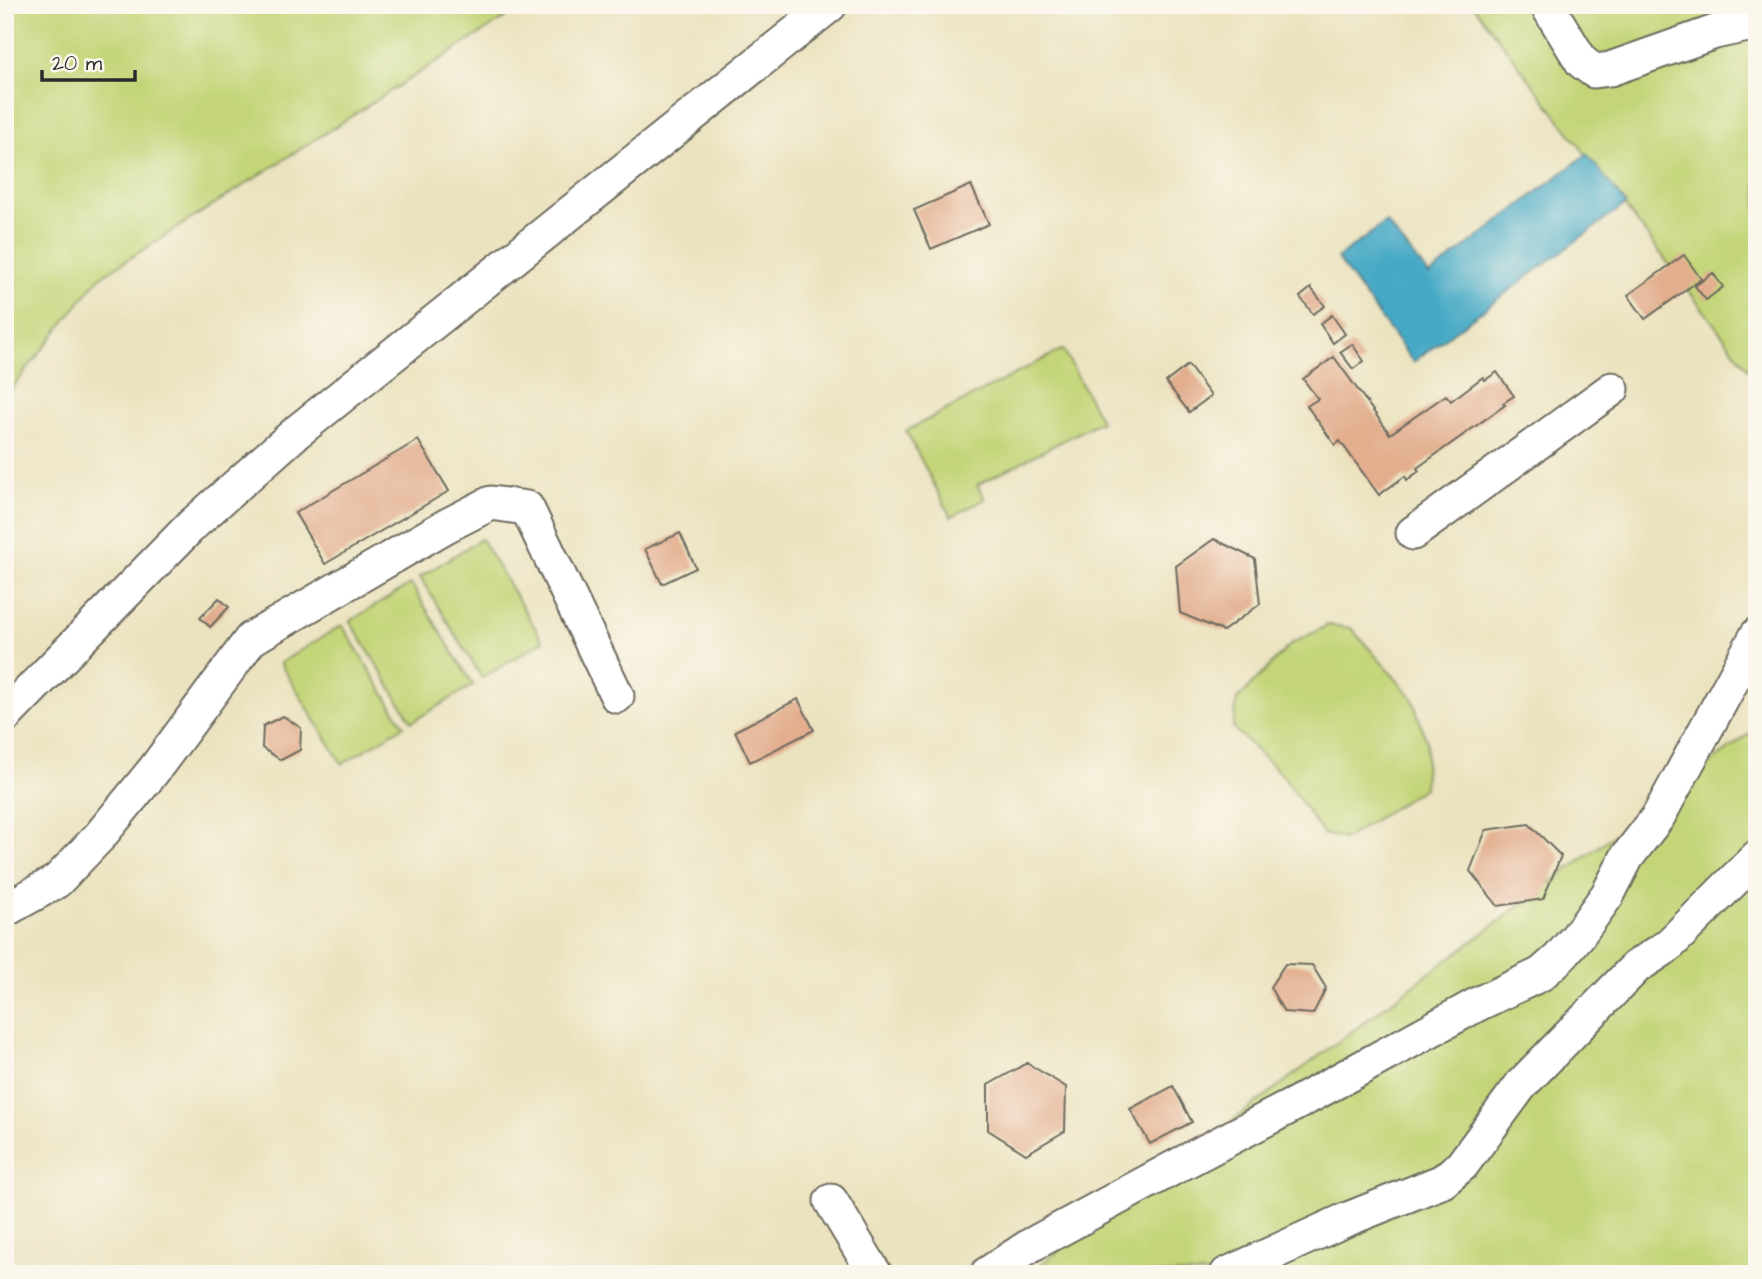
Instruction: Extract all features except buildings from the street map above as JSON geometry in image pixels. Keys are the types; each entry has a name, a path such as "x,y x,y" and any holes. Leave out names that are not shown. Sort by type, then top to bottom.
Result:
{"lane":[{"path":"5,716 192,525 298,431 831,5"},
{"path":"1547,5 1582,62 1594,71 1610,69 1715,32 1757,23"},
{"path":"1413,533 1612,389"},
{"path":"5,910 57,881 99,837 154,771 251,639 446,526 491,503 527,508 617,696"},
{"path":"987,1274 1031,1245 1478,1004 1541,974 1577,937 1608,894 1627,857 1658,817 1757,635"},
{"path":"1227,1274 1443,1181 1462,1166 1521,1085 1636,967 1668,946 1757,857"},
{"path":"831,1201 875,1274"}],"green space":[{"path":"5,5 525,5 99,278 5,397"},
{"path":"1473,5 1757,5 1757,381"},
{"path":"1063,349 1101,421 977,485 985,499 951,517 906,431"},
{"path":"481,539 543,641 482,678 420,577"},
{"path":"411,584 473,685 412,722 350,621"},
{"path":"342,625 404,726 342,764 280,663"},
{"path":"1328,625 1351,628 1412,697 1427,743 1424,788 1345,839 1323,834 1283,776 1233,728 1237,700 1291,644"},
{"path":"1757,728 1757,1274 1028,1274"}],"water":[{"path":"1587,154 1626,204 1413,362 1337,258 1386,222 1429,275"}]}
